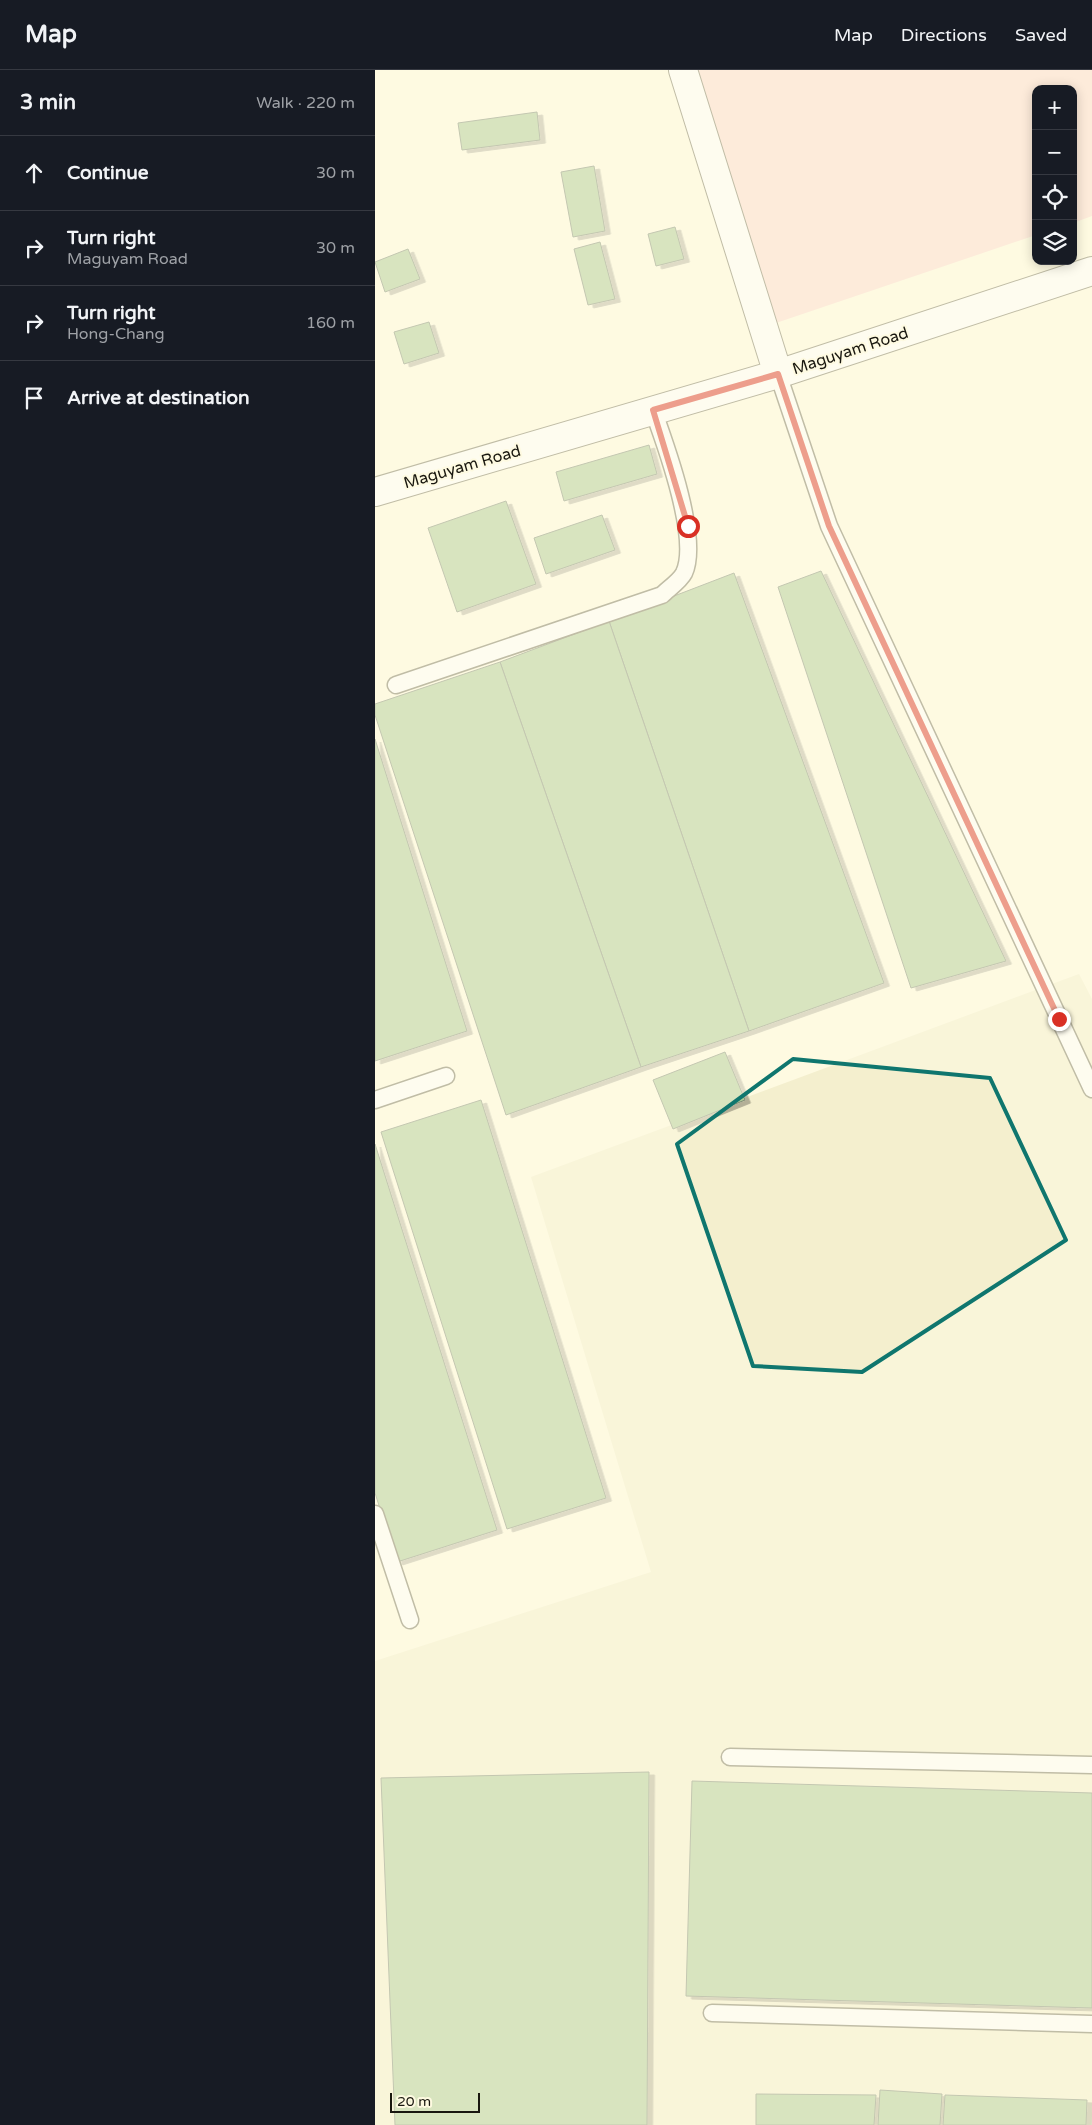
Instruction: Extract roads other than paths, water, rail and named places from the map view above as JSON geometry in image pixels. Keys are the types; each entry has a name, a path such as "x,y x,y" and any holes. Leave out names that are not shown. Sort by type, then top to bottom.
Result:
{"main road":[{"path":"683,70 778,374"},
{"name":"Maguyam Road","path":"375,492 778,374 1092,270"}],"lane":[{"path":"778,374 829,526 1092,1089"},
{"path":"395,684 662,594 684,574 689,551 688,526 653,410"},
{"path":"375,1100 446,1076"},
{"path":"375,1514 410,1620"},
{"path":"730,1757 1092,1765"},
{"path":"711,2013 1092,2024"}]}
